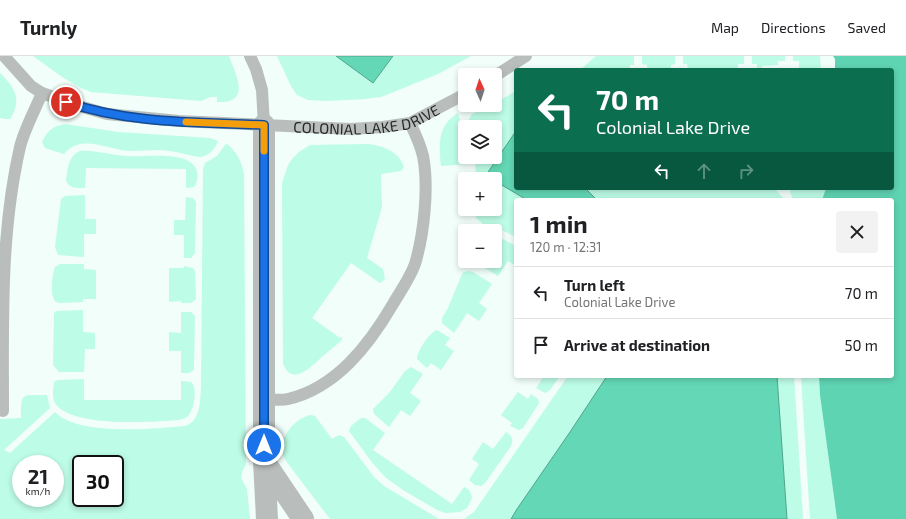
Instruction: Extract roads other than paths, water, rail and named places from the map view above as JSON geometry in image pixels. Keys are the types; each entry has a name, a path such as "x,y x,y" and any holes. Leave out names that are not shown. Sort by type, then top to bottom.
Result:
{"street":[{"path":"264,125 264,461 267,519"},
{"path":"264,461 303,519"}],"lane":[{"name":"COLONIAL LAKE DRIVE","path":"4,56 31,86 42,93 107,114 179,122 351,129 384,127 410,123 458,98"},
{"path":"250,56 262,90 264,125"},
{"path":"502,71 526,56"},
{"path":"3,411 2,286 8,212 21,146 42,93"},
{"path":"264,399 287,399 314,390 341,371 379,327 414,266 422,232 425,177 423,157 418,139 410,123"}]}
